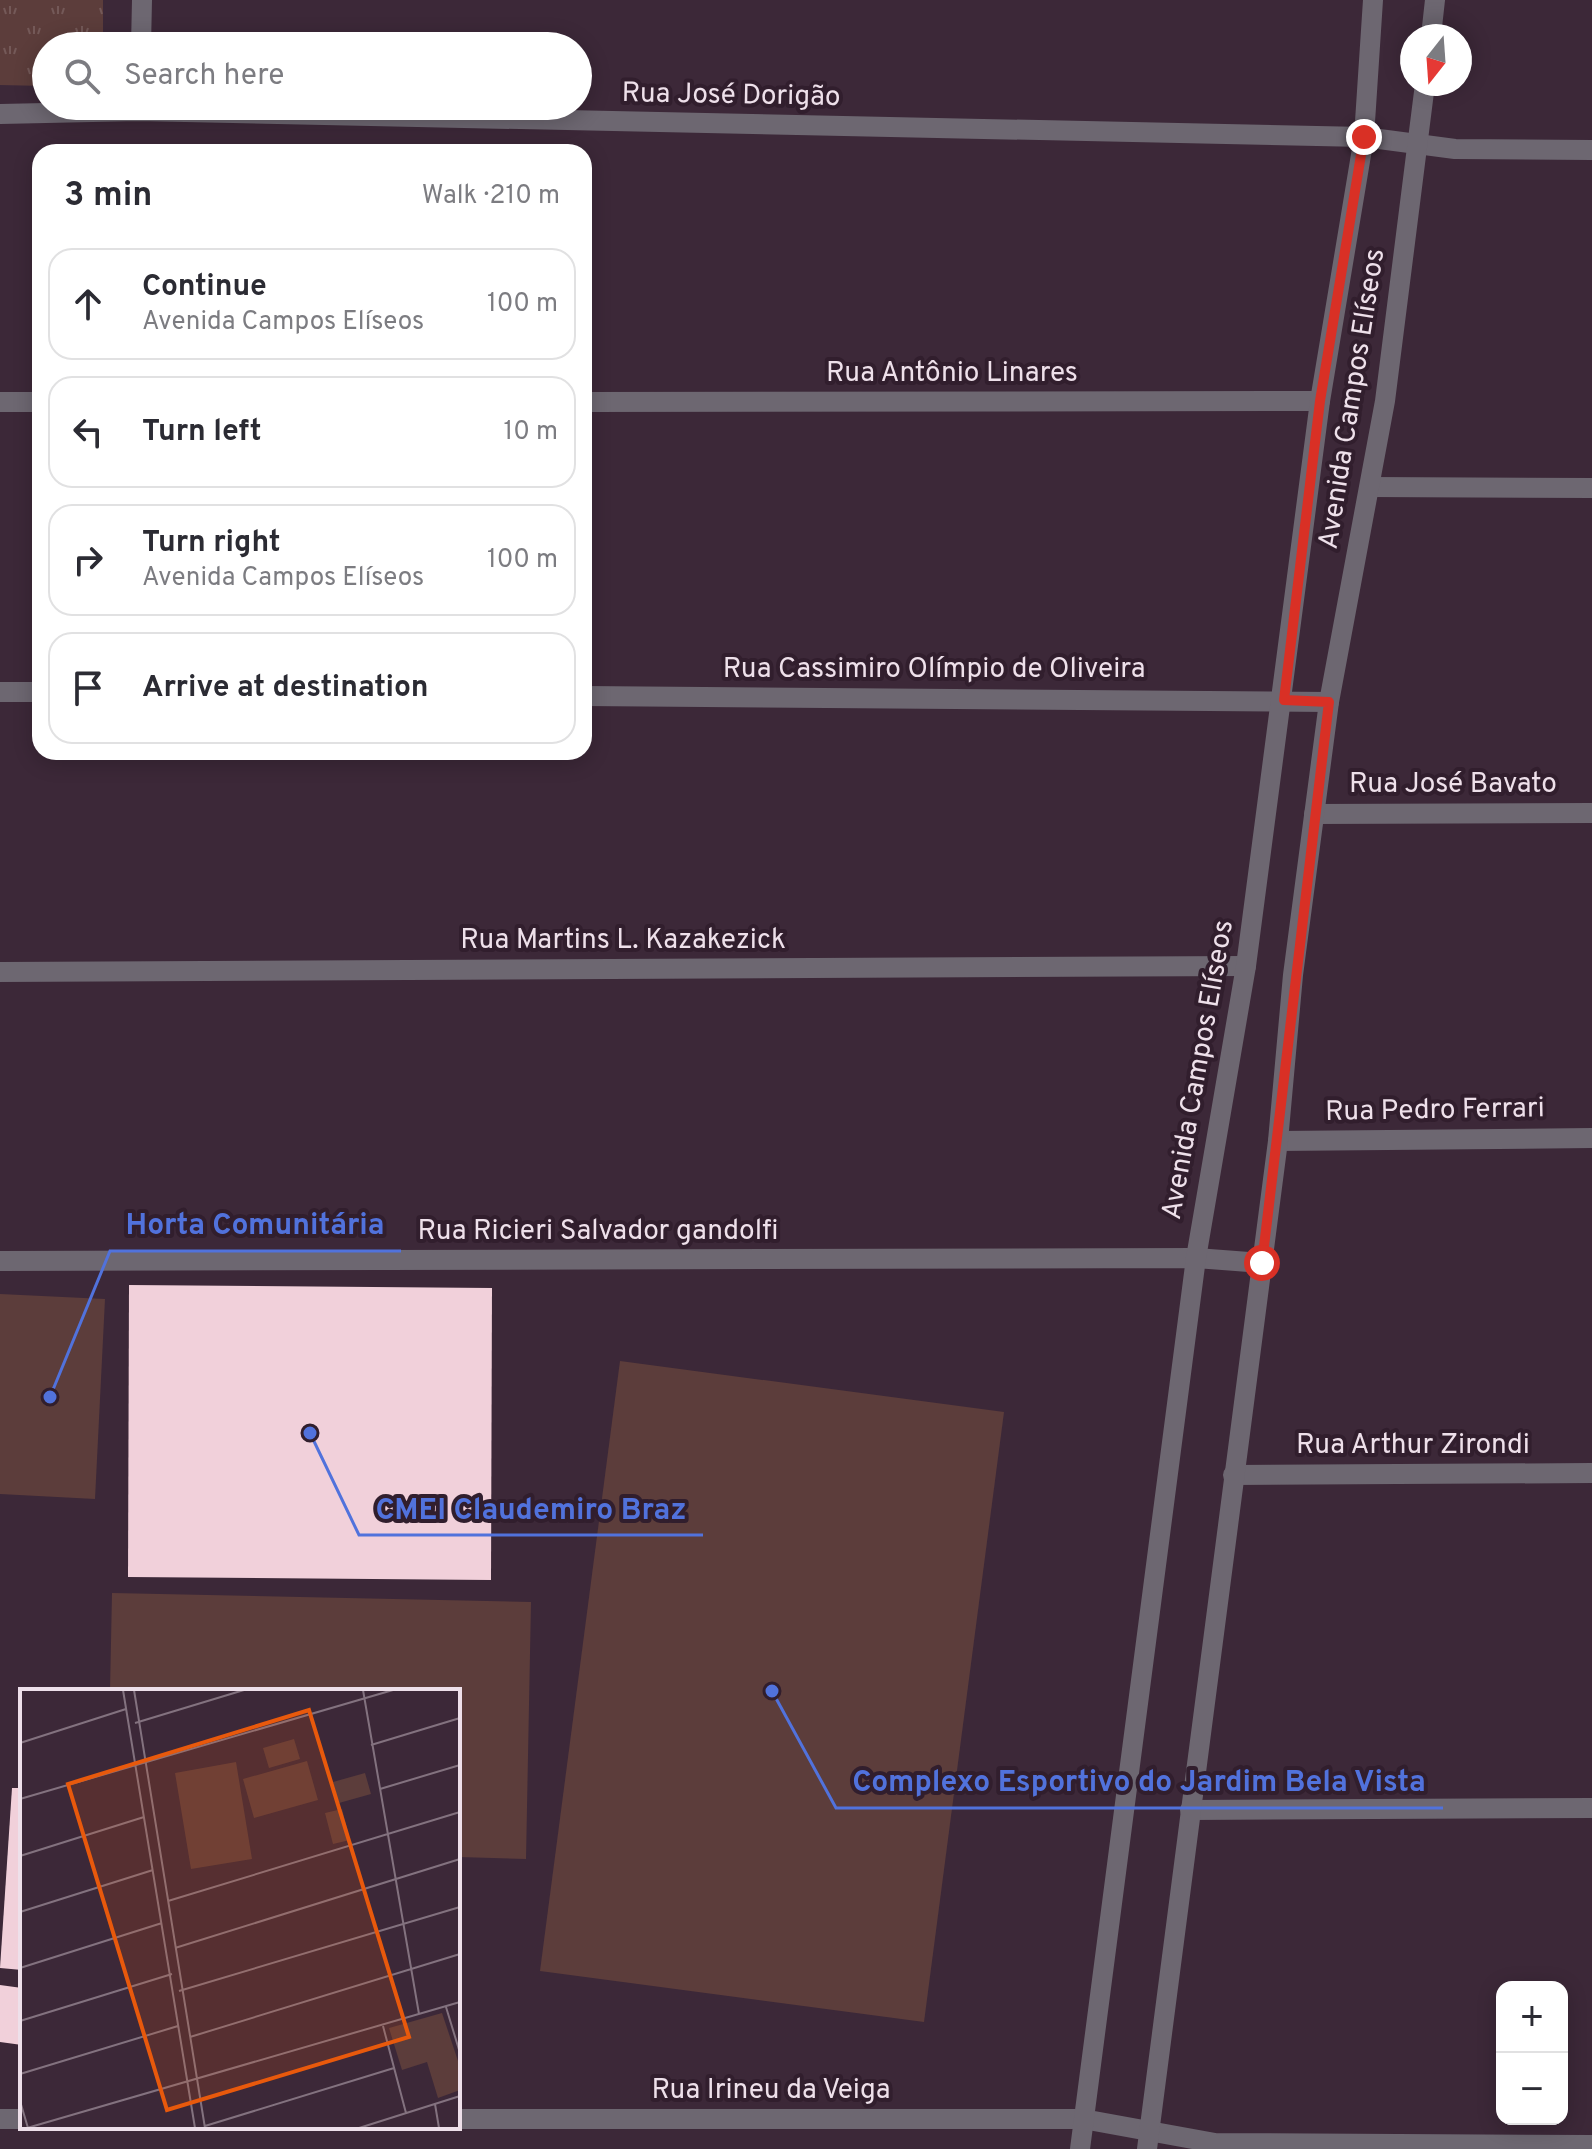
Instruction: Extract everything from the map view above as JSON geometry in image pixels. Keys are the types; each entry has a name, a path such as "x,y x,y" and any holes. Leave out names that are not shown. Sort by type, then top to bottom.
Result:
{"street":[{"path":"141,32 142,0"},
{"name":"Avenida Campos Elíseos","path":"1080,2149 1196,1258 1246,966 1284,700 1320,401 1364,137 1373,0"},
{"path":"1432,24 1435,0"},
{"name":"Avenida Campos Elíseos","path":"1148,2140 1278,1141 1293,975 1329,702 1370,487 1424,96"},
{"name":"Rua José Dorigão","path":"0,114 32,113"},
{"name":"Rua José Dorigão","path":"592,119 1364,137 1455,149 1592,150"},
{"name":"Rua Antônio Linares","path":"592,402 1320,401"},
{"path":"0,402 32,402"},
{"path":"1370,487 1592,488"},
{"path":"0,692 32,692"},
{"name":"Rua Cassimiro Olímpio de Oliveira","path":"592,696 1329,702"},
{"name":"Rua José Bavato","path":"1314,814 1592,813"},
{"name":"Rua Martins L. Kazakezick","path":"0,972 1246,966"},
{"name":"Rua Pedro Ferrari","path":"1278,1141 1592,1138"},
{"name":"Rua Ricieri Salvador gandolfi","path":"0,1261 1196,1258 1262,1263"},
{"name":"Rua Arthur Zirondi","path":"1233,1475 1592,1473"},
{"path":"1190,1810 1592,1808"},
{"name":"Rua Irineu da Veiga","path":"460,2119 1083,2119 1148,2140 1592,2145"}],"green space":[{"path":"0,0 103,0 103,32 32,32 32,86 0,85"},
{"path":"0,1294 105,1299 95,1499 0,1494"},
{"path":"620,1361 1004,1412 924,2022 540,1971"},
{"path":"112,1593 531,1602 526,1859 460,1857 460,1689 110,1689"}],"building":[{"path":"129,1285 492,1288 491,1580 128,1577"},
{"path":"12,1788 20,1788 20,1970 0,1968"},
{"path":"0,1985 20,1988 20,2045 0,2042"}],"place":[{"name":"Horta Comunitária","path":"50,1397"},
{"name":"CMEI Claudemiro Braz","path":"310,1433"},
{"name":"Complexo Esportivo do Jardim Bela Vista","path":"772,1691"}],"route":[{"path":"1262,1263 1278,1141 1293,975 1329,702 1284,700 1320,401 1364,137"}]}
